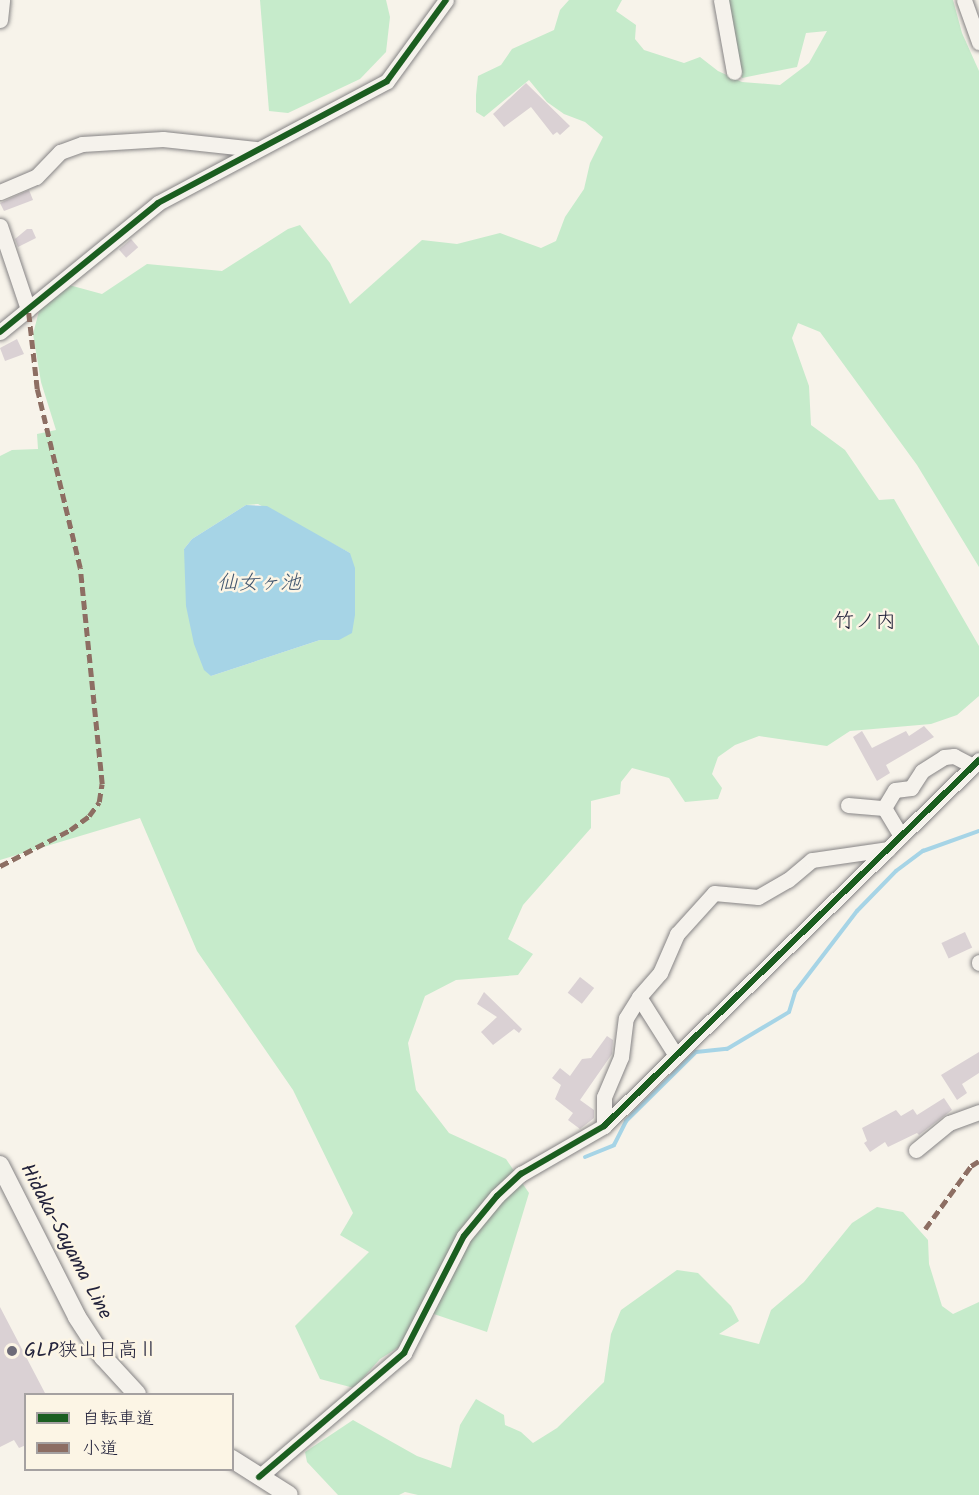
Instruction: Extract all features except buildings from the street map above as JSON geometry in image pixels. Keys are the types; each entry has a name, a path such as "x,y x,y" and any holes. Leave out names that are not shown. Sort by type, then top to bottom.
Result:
{"main road":[{"name":"Hidaka-Sayama Line","path":"0,1165 77,1317 103,1357 135,1393"},
{"path":"234,1460 289,1495"}],"street":[{"path":"0,20 2,0"},
{"path":"0,332 158,203 255,149 387,81 446,0"},
{"path":"721,0 734,72"},
{"path":"964,0 979,42"},
{"path":"0,192 36,177 60,152 82,144 164,138 255,149"},
{"path":"0,226 28,309"},
{"path":"259,1477 404,1353 464,1236 497,1196 521,1174 604,1126 675,1054 976,763 954,756 944,757 922,771 911,788 895,790 884,808"},
{"path":"848,805 884,808"},
{"path":"884,808 901,836"},
{"path":"604,1126 604,1097 621,1057 635,1001 660,973 677,934 714,893 758,897 788,880 812,860 888,849"},
{"path":"635,1001 675,1054"},
{"path":"916,1150 949,1123 979,1112"}],"green space":[{"path":"260,0 386,0 390,17 386,52 360,79 288,113 269,111"},
{"path":"569,0 622,0 616,11 636,25 635,39 644,50 684,63 700,57 718,71 742,82 780,85 809,63 827,31 806,33 797,67 742,78 727,0 953,0 962,33 979,71 979,567 917,465 820,332 798,323 792,338 809,386 811,425 845,450 879,500 894,499 979,646 979,696 957,715 931,724 850,731 827,746 759,736 735,745 718,757 712,774 722,788 718,799 685,802 669,778 632,768 621,782 620,794 591,801 591,828 523,905 508,939 533,954 518,975 456,980 425,996 408,1043 416,1090 449,1133 506,1159 529,1193 487,1332 422,1310 402,1345 380,1359 354,1388 320,1379 295,1326 369,1252 340,1235 353,1213 293,1090 197,951 140,818 0,860 0,456 12,450 38,449 37,434 56,430 41,382 33,334 39,311 69,285 102,294 147,264 222,271 288,229 300,225 330,263 350,304 422,240 457,244 500,233 541,248 556,241 565,217 584,189 590,163 603,137 585,122 564,114 547,102 529,80 484,117 476,112 476,95 478,76 501,65 512,49 554,30 560,10","holes":["258,504 350,553 339,640 320,640 211,676 184,549 192,539 246,505"]},
{"path":"877,1207 903,1212 928,1240 929,1264 942,1306 953,1314 979,1302 979,1495 418,1495 405,1492 399,1495 338,1495 307,1462 305,1452 353,1420 417,1456 451,1468 460,1425 476,1399 504,1415 505,1425 521,1432 533,1443 557,1428 604,1382 611,1334 621,1310 677,1270 698,1273 731,1306 739,1321 719,1334 759,1344 771,1310 804,1282 852,1223"}],"water":[{"name":"仙女ヶ池","path":"246,505 267,506 350,553 355,568 355,615 352,633 339,640 320,640 211,676 204,670 194,644 186,606 184,549 192,539"}],"waterway":[{"path":"585,1157 614,1145 626,1121 696,1052 727,1049 789,1012 795,992 857,911 896,871 923,851 979,831"}],"marked path":[{"path":"0,866 70,830 89,816 99,802 102,784 80,568 37,389 28,309"},
{"path":"925,1229 971,1166 979,1161"}],"cycle path":[{"path":"0,332 158,203 387,81 446,0"},
{"path":"259,1477 404,1353 464,1236 497,1196 521,1174 604,1126 979,760"}],"place":[{"name":"GLP狭山日高Ⅱ","path":"12,1351"}],"district":[{"name":"竹ノ内","path":"865,622"}]}
